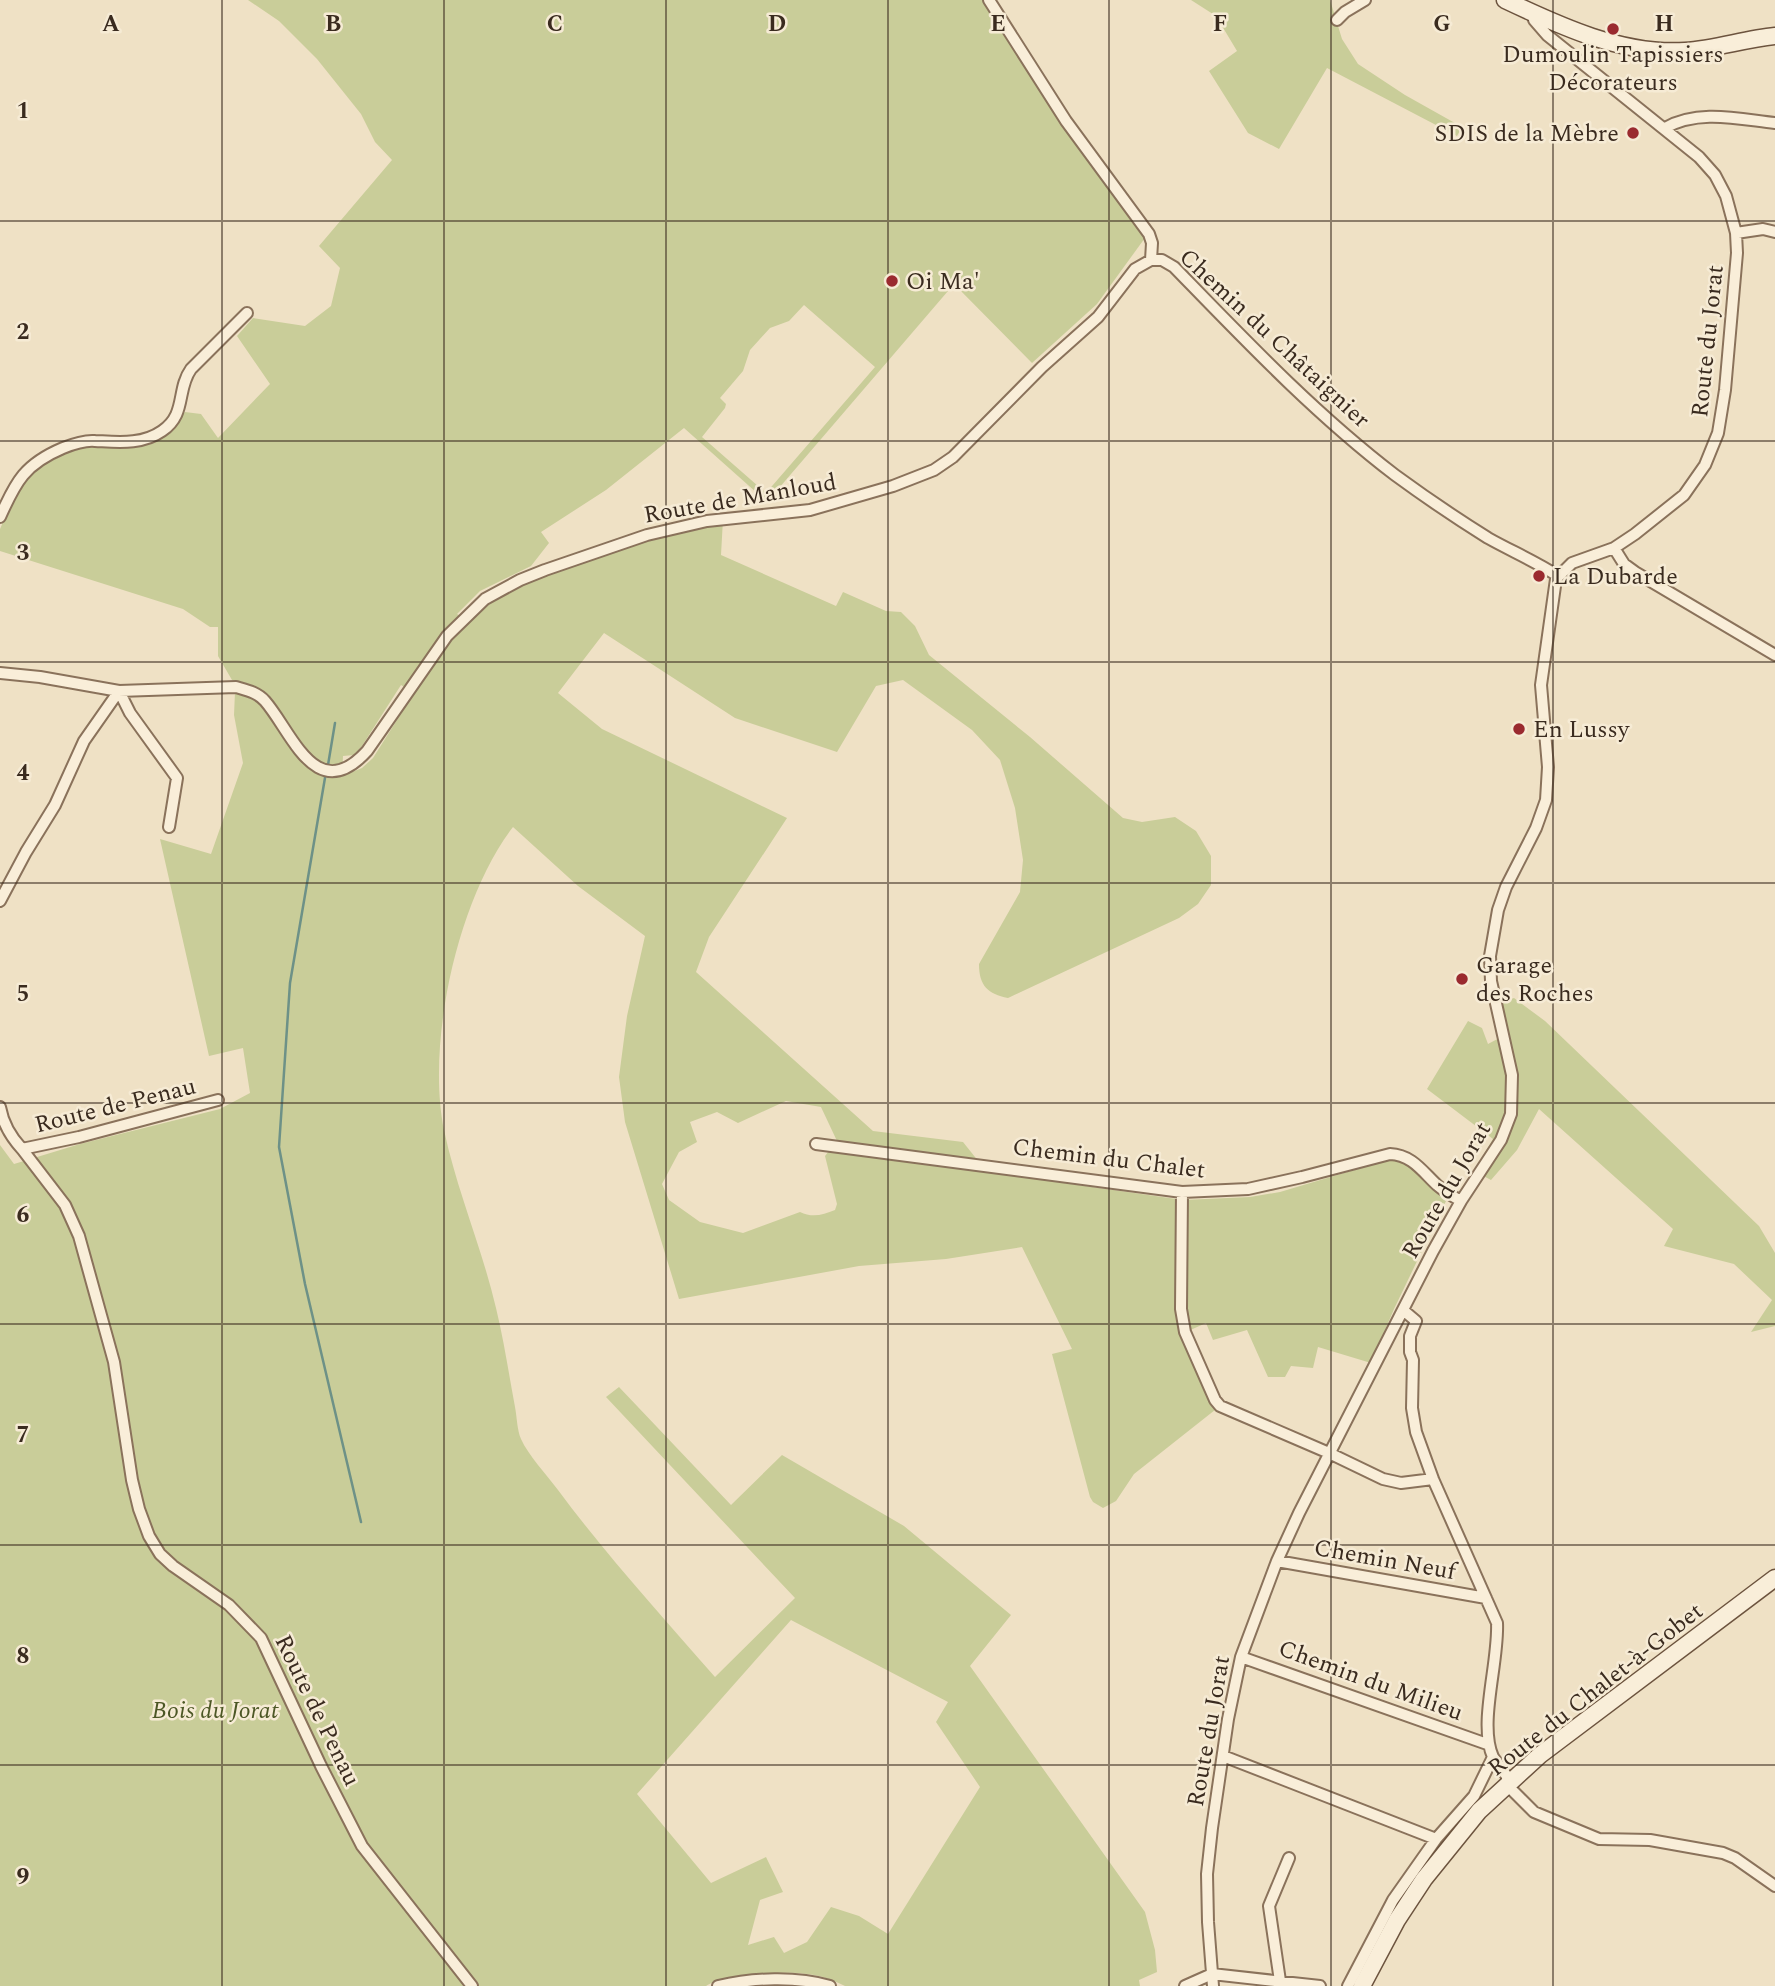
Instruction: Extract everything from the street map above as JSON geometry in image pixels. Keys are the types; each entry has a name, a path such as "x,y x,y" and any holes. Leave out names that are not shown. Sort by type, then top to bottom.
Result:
{"main road":[{"path":"1511,2 1595,38 1653,51 1687,51 1775,36"},
{"name":"Route du Chalet-à-Gobet","path":"1362,1986 1390,1931 1424,1878 1479,1811 1508,1783 1585,1720 1775,1578"}],"street":[{"name":"Chemin du Châtaignier","path":"989,0 1066,121 1149,235 1152,243 1151,260 1162,260 1174,267 1264,360 1350,439 1396,475 1489,539 1558,576"},
{"path":"1337,20 1365,0"},
{"name":"Route du Jorat","path":"1213,1980 1207,1874 1223,1756 1241,1657 1277,1561 1329,1453 1461,1201 1501,1140 1509,1122 1513,1103 1510,1062 1493,993 1490,956 1498,910 1506,887 1536,828 1546,800 1548,767 1541,685 1553,591 1558,576 1577,560 1614,548 1684,495 1710,456 1718,433 1725,390 1736,233 1727,196 1714,175 1689,147 1546,35 1534,20 1534,13"},
{"path":"1665,128 1684,119 1698,117 1775,123"},
{"path":"1736,233 1763,229 1775,233"},
{"name":"Route de Manloud","path":"0,673 119,691 236,687 250,691 266,702 294,745 318,767 331,771 344,769 358,762 447,636 485,599 545,570 647,535 707,521 810,510 857,498 934,470 953,457 1042,367 1098,317 1135,269 1151,260"},
{"path":"0,517 21,475 36,461 76,443 91,440 119,444 164,430 179,413 186,377 191,369 247,313"},
{"path":"1614,548 1624,564 1635,572 1775,655"},
{"path":"0,901 55,805 84,741 119,691 130,713 177,778 169,827"},
{"name":"Route de Penau","path":"22,1150 218,1100"},
{"name":"Route de Penau","path":"0,1107 2,1119 12,1138 65,1205 79,1236 114,1362 132,1480 138,1509 149,1536 160,1554 173,1566 229,1605 261,1639 362,1846 472,1986"},
{"name":"Chemin du Chalet","path":"816,1144 1182,1192 1248,1189 1390,1154 1400,1154 1410,1159 1438,1186 1461,1201"},
{"path":"1182,1192 1181,1309 1185,1332 1215,1400 1228,1411 1394,1483 1433,1479"},
{"path":"1403,1310 1416,1321 1410,1336 1413,1418 1421,1449 1497,1623 1498,1645 1487,1744 1508,1783 1523,1803 1534,1812 1584,1831 1591,1837 1650,1840 1714,1850 1735,1858 1775,1886"},
{"name":"Chemin Neuf","path":"1277,1561 1486,1598"},
{"name":"Chemin du Milieu","path":"1241,1657 1487,1744"},
{"path":"1223,1756 1437,1839"},
{"path":"1348,1986 1393,1900 1437,1839 1474,1796 1493,1757"},
{"path":"1280,1981 1269,1906 1289,1858"},
{"path":"718,1986 734,1982 781,1980 811,1981 830,1986"},
{"path":"1185,1986 1213,1980 1280,1981 1320,1986"}],"green space":[{"name":"Bois du Jorat","path":"248,0 994,0 1053,95 1150,231 1097,304 1032,363 954,284 767,502 684,428 606,490 541,532 549,543 531,566 480,591 457,614 464,618 485,599 598,551 723,519 721,555 836,606 843,592 886,611 901,612 915,626 929,655 1030,737 1123,818 1142,822 1175,817 1196,831 1211,856 1211,885 1198,904 1179,918 1008,998 986,988 979,964 1020,892 1023,860 1015,808 1000,760 972,730 903,680 876,686 837,752 735,718 604,633 558,693 602,729 787,818 709,937 696,972 873,1131 963,1142 979,1162 982,1171 1183,1200 1250,1197 1280,1192 1391,1159 1408,1162 1446,1201 1371,1363 1318,1347 1313,1368 1291,1366 1285,1377 1268,1377 1247,1330 1213,1340 1206,1323 1186,1332 1220,1406 1134,1474 1116,1501 1103,1508 1090,1497 1052,1354 1072,1349 1022,1247 946,1259 859,1266 679,1299 625,1122 619,1077 627,1016 645,936 578,886 513,827 476,892 462,931 443,1014 439,1056 444,1130 496,1308 520,1435 533,1458 615,1562 715,1677 795,1598 606,1397 619,1387 731,1505 782,1455 904,1526 1011,1615 970,1666 1145,1912 1155,1950 1157,1972 1139,1980 1140,1986 845,1986 818,1976 790,1973 742,1975 706,1986 0,1986 0,1145 14,1164 80,1144 220,1109 250,1093 243,1048 209,1056 160,839 211,854 243,763 234,715 235,692 257,699 262,704 304,762 314,768 317,759 301,744 278,707 264,692 232,680 218,656 218,627 210,627 183,609 0,551 0,529 16,492 35,467 77,447 91,445 121,449 151,442 171,429 185,412 201,414 218,438 270,384 237,336 253,318 305,326 331,306 340,268 319,246 392,160 375,142 361,114 317,59 279,21","holes":["804,305 875,367 766,493 702,437 725,408 726,404 720,398 743,371 750,350 770,328 789,321","401,685 414,693 373,758 362,768 342,776 343,756 354,755","786,1101 821,1107 837,1141 825,1156 837,1204 835,1210 818,1215 800,1212 743,1233 700,1222 669,1200 662,1184 679,1152 697,1142 690,1122 717,1112 738,1123","791,1620 948,1702 936,1722 980,1787 888,1934 859,1916 831,1907 807,1942 784,1953 774,1937 748,1945 760,1900 783,1892 766,1857 711,1883 637,1794"]},
{"path":"1191,0 1330,0 1342,39 1358,64 1405,95 1462,127 1457,136 1327,68 1279,149 1248,133 1209,71 1237,51 1216,16"},
{"path":"1514,998 1545,1021 1759,1226 1775,1253 1775,1326 1751,1332 1772,1300 1734,1264 1664,1246 1673,1229 1539,1109 1517,1150 1491,1180 1474,1171 1493,1139 1427,1089 1468,1021 1482,1028 1488,1044 1505,1035 1501,1002"}],"waterway":[{"path":"328,765 335,723"},
{"path":"326,772 290,983 279,1147 305,1284 361,1522"}],"place":[{"name":"Dumoulin Tapissiers Décorateurs","path":"1613,29"},
{"name":"SDIS de la Mèbre","path":"1633,133"},
{"name":"Oi Ma'","path":"892,281"},
{"name":"La Dubarde","path":"1539,576"},
{"name":"En Lussy","path":"1519,729"},
{"name":"Garage des Roches","path":"1462,979"}]}
